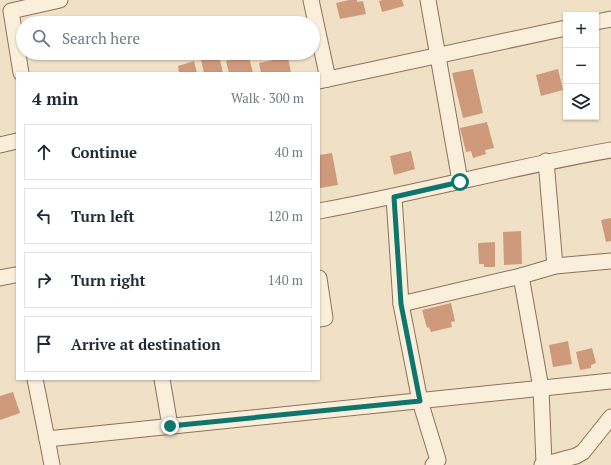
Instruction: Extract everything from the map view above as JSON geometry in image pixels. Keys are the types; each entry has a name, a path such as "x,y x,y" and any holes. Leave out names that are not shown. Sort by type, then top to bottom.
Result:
{"street":[{"path":"16,50 7,8 60,0"},
{"path":"311,0 314,16"},
{"path":"428,0 460,182"},
{"path":"599,21 611,19"},
{"path":"320,55 324,80 563,29"},
{"path":"18,60 21,72"},
{"path":"0,145 16,141"},
{"path":"320,211 394,197 546,162 611,150"},
{"path":"546,162 555,266"},
{"path":"394,197 401,304 420,401 438,460 433,465"},
{"path":"401,304 521,276 555,266 611,261"},
{"path":"521,276 541,388 543,465 576,456 583,452 611,418"},
{"path":"0,278 16,278"},
{"path":"320,285 325,318 320,319"},
{"path":"35,380 52,465"},
{"path":"162,380 170,426"},
{"path":"46,438 611,381"}],"building":[{"path":"357,0 357,2 363,1 366,14 340,19 336,3"},
{"path":"402,0 404,6 382,12 379,1"},
{"path":"201,60 220,60 223,72 204,72"},
{"path":"250,60 253,72 229,72 226,61"},
{"path":"274,60 289,60 291,72 261,72 259,63"},
{"path":"194,61 197,72 179,72 178,66"},
{"path":"473,69 483,113 463,118 452,73"},
{"path":"558,69 563,90 541,96 536,75"},
{"path":"487,122 494,148 485,150 486,154 473,158 471,151 466,152 460,128"},
{"path":"411,151 415,169 394,175 390,156"},
{"path":"332,153 338,185 320,188 320,155"},
{"path":"611,218 611,241 606,242 601,220"},
{"path":"521,231 522,264 504,265 503,232"},
{"path":"495,242 495,267 484,267 484,264 479,264 478,243"},
{"path":"451,303 455,321 451,322 452,327 431,332 429,327 427,328 422,310"},
{"path":"568,341 572,364 553,367 549,345"},
{"path":"592,348 596,363 591,365 591,368 580,370 576,352"},
{"path":"13,392 20,413 0,420 0,396"}],"route":[{"path":"170,426 420,401 401,304 394,197 460,182"}]}
